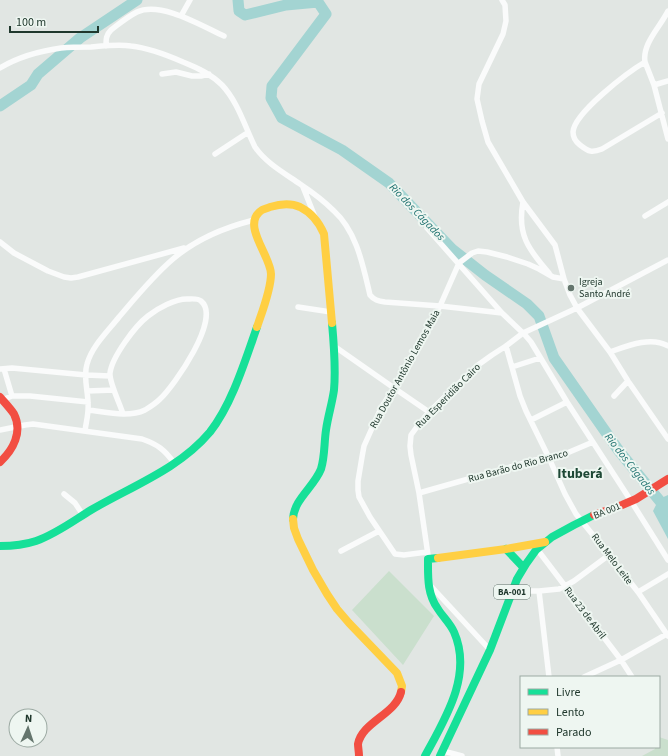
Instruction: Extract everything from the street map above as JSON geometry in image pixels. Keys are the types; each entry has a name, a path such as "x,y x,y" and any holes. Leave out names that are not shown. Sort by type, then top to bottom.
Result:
{"main road":[{"path":"0,546 15,547 26,545 54,533 174,463 205,438 227,405 234,391 251,343 271,278 269,264 256,236 254,220 261,211 270,207 282,204 300,207 315,217 324,234 334,346 334,390 327,424 322,467 318,476 296,504 292,521 296,536 306,558 330,599 357,632 397,673 402,685 399,698 390,709 365,730 361,736 358,741 357,748 359,756"},
{"path":"0,462 11,451 17,436 15,418 11,410 1,398"},
{"name":"BA 001","path":"545,542 581,521 633,500 668,479"},
{"path":"424,756 452,703 458,678 460,660 457,641 451,626 433,601 429,584 428,555 506,549 545,542"},
{"name":"BA-001","path":"442,754 490,650 523,567 537,549 545,542"},
{"path":"506,549 523,567"}],"street":[{"path":"182,16 190,0"},
{"path":"502,0 505,5 506,21 503,34 480,84 477,99 488,142 523,202 555,245 564,279 575,309 610,352 628,381 666,433 668,439"},
{"path":"106,46 107,33 137,12 145,10 164,11 182,16 224,36"},
{"path":"668,11 648,42 645,50 644,62 654,85 668,139"},
{"path":"0,68 27,56 62,48 131,46 157,52 200,69 209,74 223,86 230,96 255,147 266,160 335,211 347,227 362,258 370,295 373,298 378,301 385,302 502,313"},
{"path":"644,62 616,82 586,111 576,123 573,136 577,143 588,151 597,151 662,113"},
{"path":"162,74 176,72 192,76 201,76 209,74"},
{"path":"654,85 668,81"},
{"path":"215,154 247,133"},
{"path":"303,186 315,217"},
{"path":"523,202 521,222 523,235 539,262 553,277"},
{"path":"645,216 668,202"},
{"path":"0,242 14,253 48,271 64,277 72,278 189,247 226,229 254,220"},
{"path":"427,228 460,262 502,313 524,333 531,342 566,402 633,500 668,560"},
{"path":"85,430 88,410 86,375 89,358 109,330 156,276 173,259 189,247"},
{"path":"460,262 472,253 478,251 487,252 507,257 539,269 553,277 564,279"},
{"path":"575,309 668,260"},
{"name":"Rua Doutor Antônio Lemos Maia","path":"428,555 397,555 394,553 362,505 359,497 358,481 364,446 381,408 406,371 440,306 460,262"},
{"path":"88,410 123,414 132,414 147,409 160,399 183,369 199,340 206,319 206,310 202,302 196,299 182,299 176,301 148,316 132,333 112,366 110,376 123,414"},
{"path":"298,307 331,312"},
{"name":"Rua Esperidião Cairo","path":"428,555 420,493 411,455 410,441 414,430 429,412 478,365 524,333 575,309"},
{"path":"610,352 628,346 648,342 657,342 668,346"},
{"path":"334,346 429,412"},
{"name":"Rua Melo Leite","path":"506,346 520,396 526,411 576,514 638,592 667,635"},
{"path":"512,367 540,358"},
{"path":"12,396 2,369 110,376"},
{"path":"614,396 628,381"},
{"path":"87,391 114,390"},
{"path":"1,398 12,396 30,396 88,402"},
{"path":"531,420 566,402"},
{"path":"0,430 33,424 142,439 149,441 164,450 174,463"},
{"name":"Rua Barão do Rio Branco","path":"420,493 535,460 565,454 593,442"},
{"path":"64,494 75,503 83,515"},
{"path":"341,551 379,531"},
{"name":"Rua 23 de Abril","path":"537,549 621,660 631,676"},
{"path":"513,591 559,589 609,555"},
{"path":"638,592 668,574"},
{"path":"429,584 490,650"},
{"path":"539,591 549,676"},
{"path":"586,676 621,660 667,635"},
{"path":"442,754 462,756"}],"green space":[{"path":"389,571 434,616 403,665 352,610"},
{"path":"660,737 668,740 668,756 642,756 660,748"}],"water":[{"path":"668,495 668,539 653,511 659,499"}],"waterway":[{"name":"Rio dos Cágados","path":"0,106 31,85 38,74 80,38 137,0"},
{"name":"Rio dos Cágados","path":"238,0 239,11 245,15 286,5 318,2 326,14 272,86 271,98 282,118 342,150 389,183 452,249 485,275 527,304 539,316 554,358 619,451 668,511"}],"traffic: fast":[{"path":"293,519 294,512 300,499 314,482 321,469 324,454 326,430 335,382 332,323"},
{"path":"0,546 27,543 50,535 91,510 170,467 198,445 210,432 225,409 243,368 257,327"},
{"path":"440,756 490,650 517,579 526,564 536,550 552,537 594,515"},
{"path":"506,549 523,567"},
{"path":"425,756 448,712 454,696 460,664 459,648 454,632 434,603 430,591 428,579 428,559 438,558"}],"traffic: slow":[{"path":"257,327 268,294 271,274 270,267 255,232 254,223 256,216 262,210 285,204 300,207 312,215 324,234 332,323"},
{"path":"293,519 294,528 298,539 327,594 349,623 397,673 402,686 401,692"},
{"path":"438,558 545,542"}],"traffic: jam":[{"path":"0,397 14,414 17,421 17,434 13,446 0,462"},
{"path":"594,515 636,499 668,479"},
{"path":"359,756 358,744 361,736 372,724 393,706 398,700 401,692"}],"place":[{"name":"Igreja Santo André","path":"571,288"}],"district":[{"name":"Ituberá","path":"580,474"}]}
